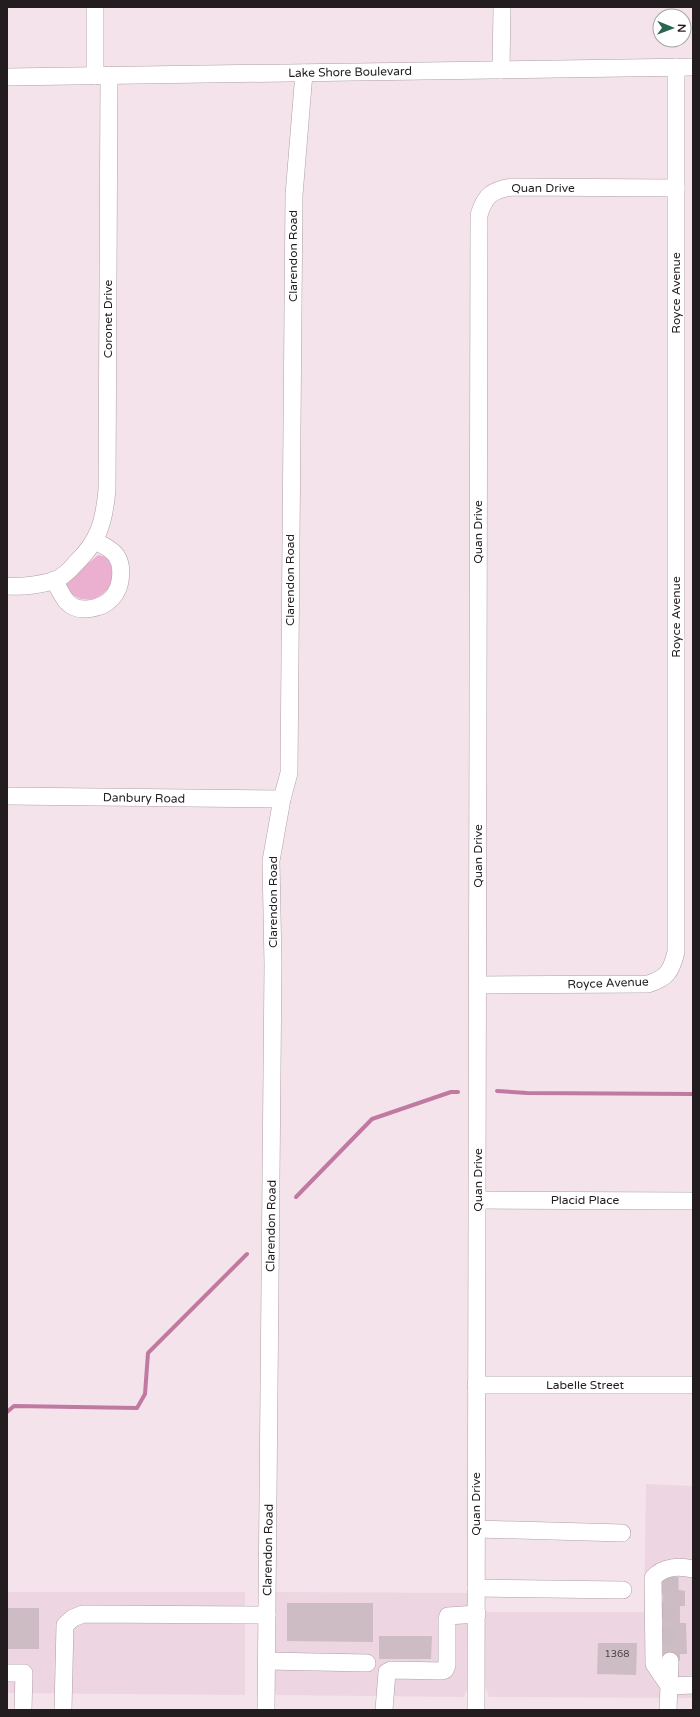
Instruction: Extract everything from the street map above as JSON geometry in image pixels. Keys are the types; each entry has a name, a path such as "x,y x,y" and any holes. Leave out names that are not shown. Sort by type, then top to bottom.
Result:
{"street":[{"name":"Coronet Drive","path":"54,580 66,573 82,557 95,540 105,512 107,490 102,76 95,7"},
{"path":"501,70 502,7"},
{"name":"Royce Avenue","path":"478,985 648,984 660,980 667,974 673,963 676,952 676,188 687,67 693,57"},
{"name":"Lake Shore Boulevard","path":"7,77 687,67"},
{"name":"Clarendon Road","path":"266,1710 273,965 271,861 282,799 289,773 294,195 304,73"},
{"name":"Quan Drive","path":"476,1710 479,215 482,203 490,194 499,189 512,187 676,188"},
{"path":"7,586 36,585 54,580 68,602 80,608 96,607 112,598 120,584 121,568 114,553 95,540"},
{"name":"Danbury Road","path":"7,796 282,799"},
{"name":"Placid Place","path":"478,1200 693,1200"},
{"name":"Labelle Street","path":"476,1385 693,1385"},
{"path":"476,1529 622,1533"},
{"path":"669,1686 654,1664 654,1578 657,1574 670,1572 683,1567 693,1569"},
{"path":"476,1588 623,1590"},
{"path":"64,1710 65,1625 74,1618 83,1614 267,1615"},
{"path":"384,1710 387,1672 391,1670 442,1672 445,1670 447,1665 448,1616 477,1614"},
{"path":"267,1661 367,1663"},
{"path":"668,1710 670,1661"},
{"path":"7,1673 24,1673 23,1710"},
{"path":"669,1686 693,1686"}],"shaded area":[{"path":"98,555 107,557 112,570 112,581 107,590 99,596 90,599 81,599 72,594 66,585 69,580"},
{"path":"646,1484 693,1486 693,1698 489,1697 485,1686 483,1612 644,1612"},
{"path":"7,1592 245,1592 245,1695 7,1693"},
{"path":"276,1592 470,1593 470,1681 464,1697 277,1695 275,1691"}],"building":[{"path":"664,1577 675,1577 675,1589 685,1591 685,1606 680,1606 680,1623 686,1623 687,1654 680,1654 680,1661 663,1661"},
{"path":"287,1603 373,1603 373,1642 287,1641"},
{"path":"7,1608 39,1608 39,1649 7,1649"},
{"path":"379,1636 432,1636 431,1659 379,1659"},
{"path":"598,1643 637,1643 636,1675 597,1674"}],"waterway":[{"path":"497,1091 527,1093 693,1094"},
{"path":"296,1197 372,1119 451,1092 458,1092"},
{"path":"7,1412 14,1406 137,1408 145,1394 148,1353 247,1254"}],"tunnel":[{"path":"670,1577 670,1661"}]}
